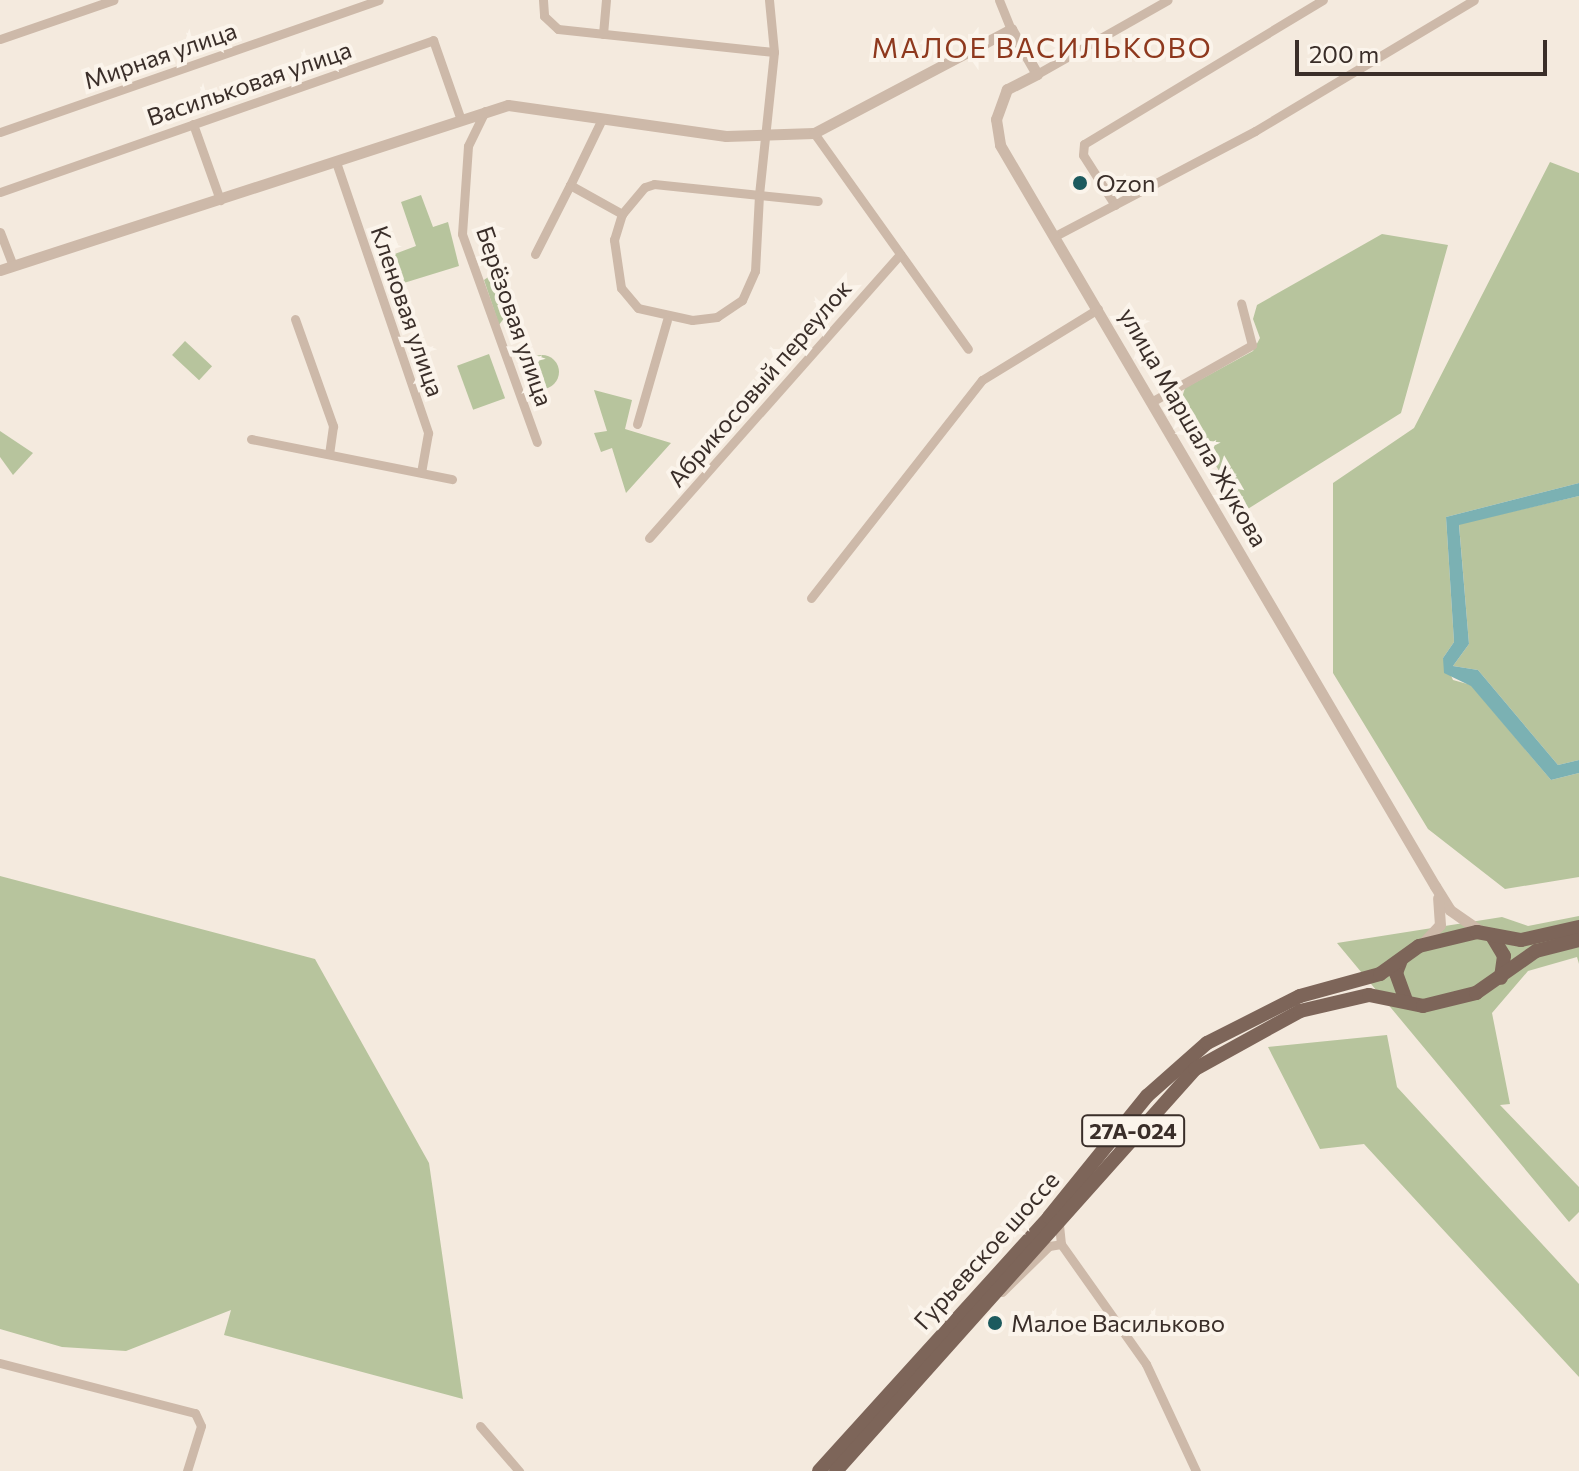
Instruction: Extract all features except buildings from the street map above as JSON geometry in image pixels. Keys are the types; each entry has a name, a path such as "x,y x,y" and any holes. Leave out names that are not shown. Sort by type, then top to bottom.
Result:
{"main road":[{"name":"27А-024","path":"1401,959 1419,946 1488,934 1521,940 1579,927"},
{"path":"1488,934 1504,956 1501,978"},
{"name":"27А-024","path":"1406,1000 1430,1005 1484,990 1536,951 1579,940"},
{"path":"1401,959 1396,973 1406,1000"},
{"name":"Гурьевское шоссе","path":"819,1471 1174,1069 1241,1022 1300,996 1364,981 1401,959"},
{"name":"Гурьевское шоссе","path":"836,1471 1002,1292 1158,1103 1222,1050 1300,1011 1369,995 1406,1000"}],"street":[{"path":"0,39 113,0"},
{"name":"Мирная улица","path":"0,132 379,0"},
{"path":"543,0 549,25 603,34 774,52"},
{"path":"603,34 606,0"},
{"path":"769,0 774,52 759,195 755,271 742,300 717,317 667,320 638,308 621,288 614,240 622,214 654,184 759,195 818,201"},
{"path":"999,0 1011,29 1037,74 1168,0"},
{"path":"1115,205 1084,144 1323,0"},
{"path":"1055,236 1115,205 1474,0"},
{"path":"0,270 337,165 508,105 601,121 765,137 814,133 1011,29"},
{"name":"Васильковая улица","path":"0,192 433,40 461,120"},
{"name":"улица Маршала Жукова","path":"1037,74 1007,89 996,119 1000,145 1435,886 1450,910 1488,934"},
{"name":"Берёзовая улица","path":"485,111 468,146 462,234 537,442"},
{"path":"535,254 601,121"},
{"path":"193,124 220,200"},
{"path":"814,133 968,349"},
{"name":"Кленовая улица","path":"337,165 428,433 421,472"},
{"path":"570,185 622,214"},
{"path":"0,232 13,266"},
{"name":"Абрикосовый переулок","path":"649,538 900,254"},
{"path":"1153,401 1252,345 1241,303"},
{"path":"811,598 982,380 1098,309"},
{"path":"295,319 333,426 329,453"},
{"path":"637,424 667,320"},
{"path":"251,439 452,479"},
{"name":"улица Маршала Жукова","path":"1419,946 1440,925 1435,886"},
{"path":"1059,1225 1061,1244 1146,1364 1196,1471"},
{"path":"1002,1292 1049,1246 1061,1244"},
{"path":"0,1363 195,1413 201,1426 187,1471"},
{"path":"480,1426 519,1471"}],"green space":[{"path":"1550,162 1579,173 1579,483 1446,517 1454,642 1443,658 1453,680 1471,685 1551,780 1579,773 1579,877 1505,889 1428,829 1333,673 1333,483 1414,428"},
{"path":"421,195 433,227 448,222 459,266 394,286 384,258 416,246 401,202"},
{"path":"1382,234 1448,245 1401,413 1243,512 1180,404 1185,388 1253,351 1260,338 1253,319 1257,305"},
{"path":"491,275 516,302 499,325 484,280"},
{"path":"185,341 212,366 199,380 172,355"},
{"path":"489,354 505,398 473,410 457,366"},
{"path":"542,355 554,360 559,372 554,384 542,389 530,384 525,372 530,360"},
{"path":"594,390 632,400 625,429 671,443 626,493 612,448 601,452 594,433 607,431"},
{"path":"0,431 33,453 13,475 0,457"},
{"path":"1579,496 1579,760 1558,765 1478,670 1453,666 1469,644 1459,524"},
{"path":"0,876 315,959 429,1163 463,1399 224,1335 231,1310 126,1351 62,1347 0,1329"},
{"path":"1579,916 1579,964 1577,957 1528,971 1492,1013 1510,1104 1500,1105 1579,1187 1579,1212 1569,1222 1337,943 1502,917 1528,926"},
{"path":"1387,1035 1397,1087 1579,1284 1579,1377 1364,1144 1320,1149 1268,1047"}],"water":[{"path":"1579,483 1579,496 1459,525 1469,644 1453,666 1478,670 1558,765 1579,760 1579,773 1551,780 1471,686 1444,673 1443,658 1454,642 1446,517"}],"place":[{"name":"Ozon","path":"1080,183"},
{"name":"Малое Васильково","path":"995,1323"}],"district":[{"name":"МАЛОЕ ВАСИЛЬКОВО","path":"1042,47"}]}
